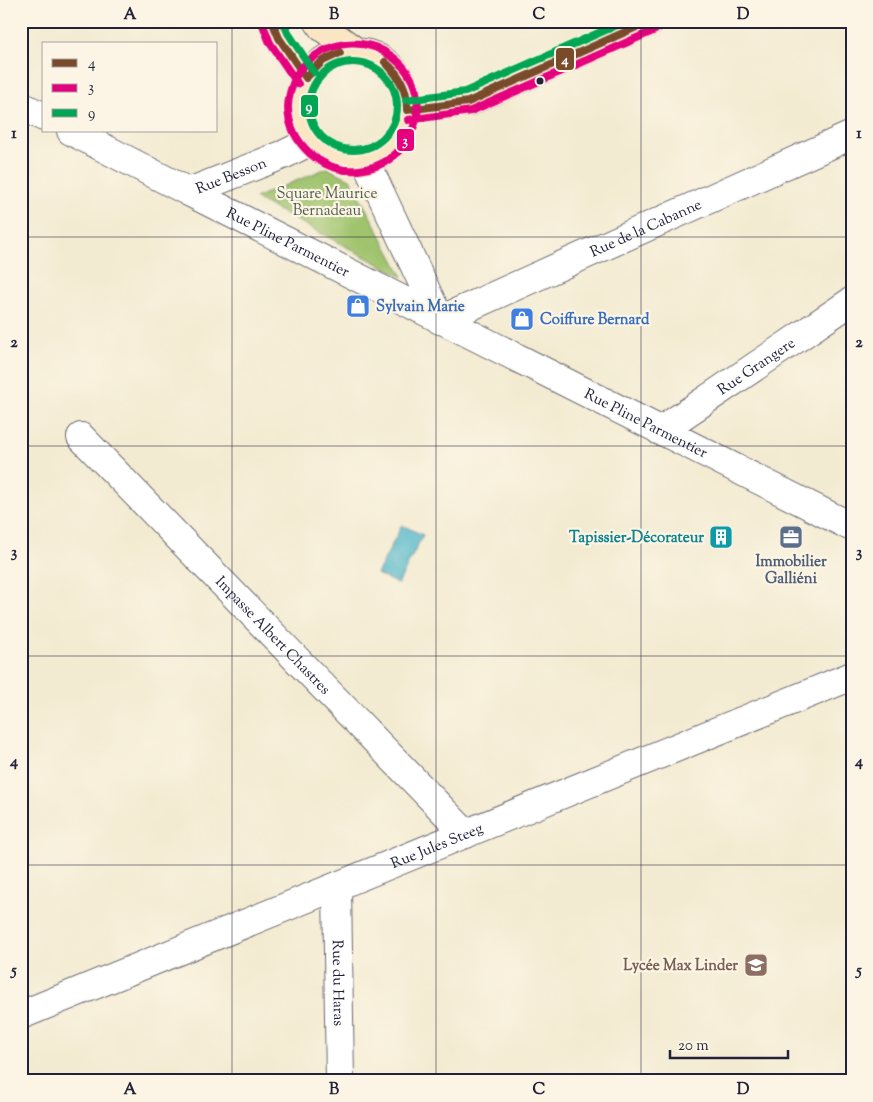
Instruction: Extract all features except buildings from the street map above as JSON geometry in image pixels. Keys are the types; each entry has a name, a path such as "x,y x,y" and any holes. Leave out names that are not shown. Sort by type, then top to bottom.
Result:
{"main road":[{"path":"272,21 279,38 306,78"},
{"path":"318,21 322,27 355,51"},
{"path":"407,110 468,102 651,21"},
{"path":"355,51 373,54 388,63 400,76 406,92 407,110 404,127 394,142 381,153 365,160 350,161 336,158 322,151 311,141 302,127 298,110 300,93 306,78 315,66 327,57 341,52 355,51"}],"street":[{"path":"21,106 42,116"},
{"name":"Rue Besson","path":"73,132 189,192 285,154 311,141"},
{"name":"Rue de la Cabanne","path":"440,320 852,135"},
{"path":"365,160 440,320"},
{"name":"Rue Pline Parmentier","path":"189,192 852,527"},
{"name":"Rue Grangere","path":"660,431 852,301"},
{"name":"Impasse Albert Chastres","path":"81,437 466,834"},
{"name":"Rue Jules Steeg","path":"21,1015 852,676"},
{"name":"Rue du Haras","path":"337,887 340,1081"}],"green space":[{"name":"Square Maurice Bernadeau","path":"327,168 350,179 403,277 255,198"}],"water":[{"path":"402,525 423,535 398,584 377,574"}],"transit line":[{"name":"4","path":"272,21 279,38 306,78"},
{"name":"9","path":"283,21 288,33 314,72"},
{"name":"9","path":"406,100 465,92 626,21"},
{"name":"4","path":"407,110 468,102 650,21"},
{"name":"3","path":"263,25 270,43 298,84"},
{"name":"3","path":"408,120 471,111 655,30"},
{"name":"3","path":"297,74 289,98 290,120 294,133 310,154 333,167 359,170 377,166 388,160 401,148 415,123 417,98 409,75 393,58 372,46 348,44 323,51 299,71"},
{"name":"4","path":"308,76 322,62 340,53"},
{"name":"4","path":"308,76 323,61 340,53"},
{"name":"9","path":"353,62 370,66 384,75 393,89 397,106 393,123 384,137 370,146 353,150 336,146 322,137 313,123 309,106 313,89 322,75 336,66 353,62"},
{"name":"4","path":"385,62 402,83 406,95 407,109"},
{"name":"4","path":"385,62 401,84 406,96 407,109"}],"place":[{"name":"Sylvain Marie","path":"358,306"},
{"name":"Coiffure Bernard","path":"522,319"},
{"name":"Tapissier-Décorateur","path":"721,537"},
{"name":"Immobilier Galliéni","path":"791,537"},
{"name":"Lycée Max Linder","path":"756,965"}]}
